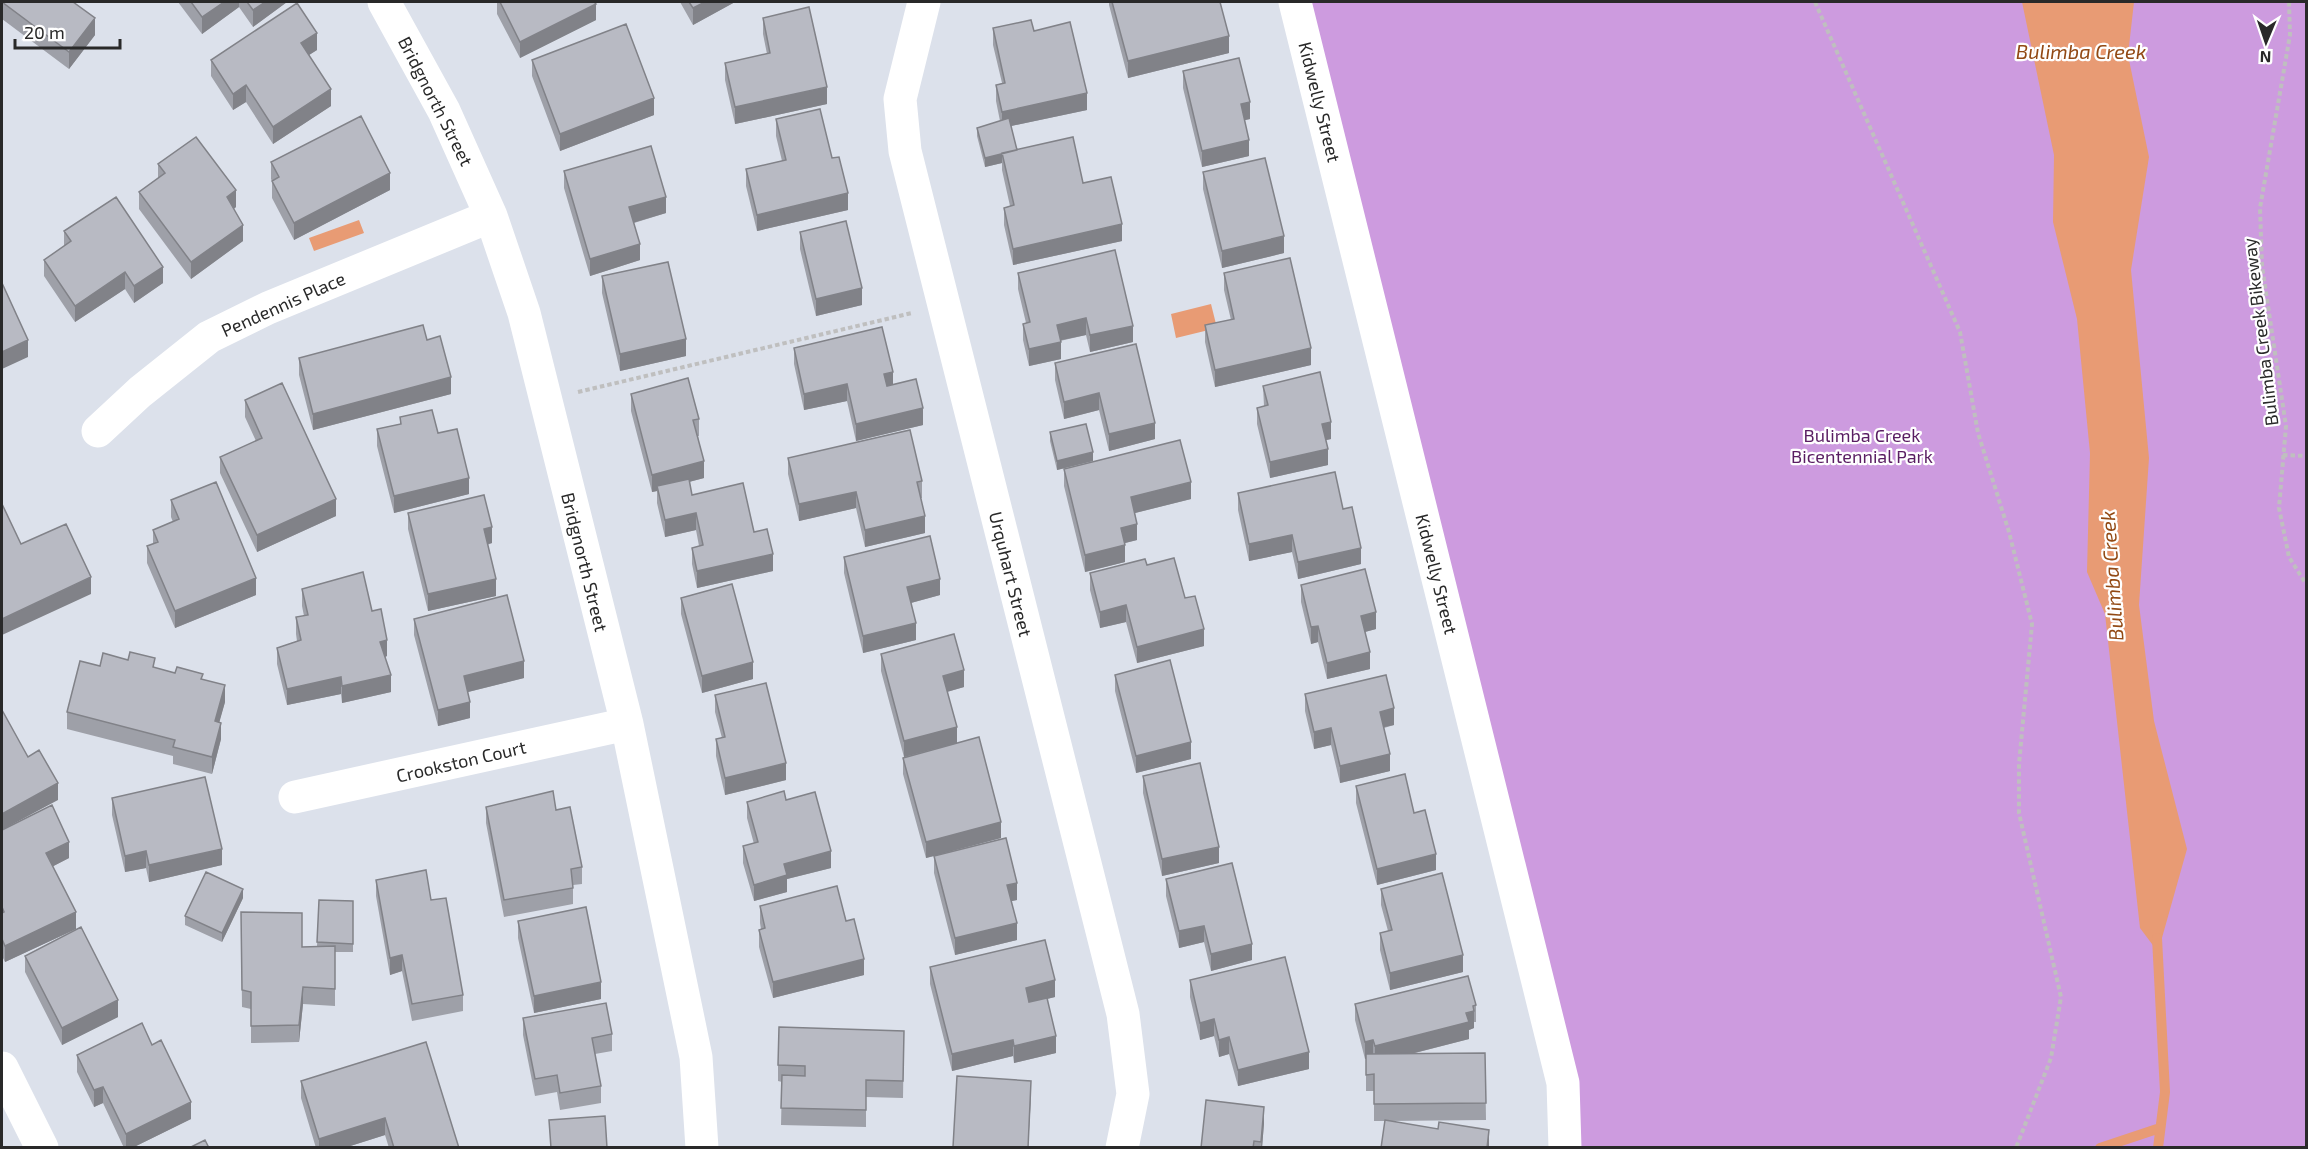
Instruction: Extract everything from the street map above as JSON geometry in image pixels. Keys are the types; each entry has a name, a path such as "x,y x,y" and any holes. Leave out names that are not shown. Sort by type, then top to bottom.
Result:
{"street":[{"name":"Bridgnorth Street","path":"384,2 444,111 491,216 524,313 627,724 696,1057 702,1148"},
{"name":"Urquhart Street","path":"924,2 900,99 905,151 942,307 1123,1014 1133,1094 1122,1148"},
{"name":"Kidwelly Street","path":"1295,2 1563,1083 1565,1148"},
{"name":"Pendennis Place","path":"98,430 140,392 209,337 268,308 491,216"},
{"name":"Crookston Court","path":"295,797 627,724"},
{"path":"2,1068 42,1148"}],"path":[{"path":"1815,2 1960,332 1978,433 2009,532 2032,624 2019,764 2019,813 2061,997 2051,1058 2016,1148"},
{"name":"Bulimba Creek Bikeway","path":"2289,2 2290,35 2260,208 2262,266 2286,426 2279,508 2289,557 2307,584"},
{"path":"545,400 893,316 942,307"},
{"path":"2283,455 2307,456"}],"green space":[{"name":"Bulimba Creek Bicentennial Park","path":"1295,2 2306,2 2306,1147 1565,1147"}],"water":[{"name":"Bulimba Creek","path":"2022,2 2134,2 2128,55 2149,157 2131,270 2149,458 2139,605 2154,721 2187,849 2158,952 2140,928 2105,614 2087,572 2090,453 2077,319 2053,222 2054,155"},
{"path":"359,220 364,233 314,251 309,238"},
{"path":"1211,304 1217,328 1176,338 1171,314"}],"building":[{"path":"2,2 73,2 95,18 69,52"},
{"path":"191,2 224,2 202,17"},
{"path":"247,2 265,2 253,10"},
{"path":"500,2 594,2 596,4 520,42"},
{"path":"689,2 705,2 693,8"},
{"path":"1112,2 1220,2 1229,36 1128,61"},
{"path":"297,3 317,33 301,43 331,89 273,127 246,85 233,94 211,60"},
{"path":"809,7 827,87 735,107 725,63 770,53 763,18"},
{"path":"1031,20 1034,31 1070,22 1087,93 1002,112 996,85 1005,83 993,28"},
{"path":"626,24 654,98 560,134 532,60"},
{"path":"1239,58 1250,102 1241,104 1249,140 1202,151 1183,71"},
{"path":"820,109 832,158 839,157 848,193 757,215 746,169 786,160 776,119"},
{"path":"361,116 390,173 294,223 272,181 279,177 271,162"},
{"path":"1009,118 1017,150 985,158 977,128"},
{"path":"196,137 236,190 227,197 243,225 191,262 139,192 165,173 158,164"},
{"path":"1073,137 1083,183 1111,177 1122,224 1013,249 1004,208 1014,205 1002,153"},
{"path":"651,146 666,197 629,207 640,244 590,259 564,171"},
{"path":"1265,158 1284,236 1222,251 1203,172"},
{"path":"116,197 163,267 134,286 125,272 75,306 44,260 71,241 64,231"},
{"path":"846,221 862,288 816,299 800,232"},
{"path":"1115,250 1133,326 1090,335 1086,318 1057,325 1061,342 1029,349 1023,324 1030,322 1018,273"},
{"path":"1290,258 1311,348 1215,370 1205,325 1234,319 1224,273"},
{"path":"668,262 686,339 620,354 602,276"},
{"path":"2,283 28,340 2,352"},
{"path":"423,325 427,340 440,336 451,377 313,414 299,358"},
{"path":"882,327 893,372 884,374 887,386 916,379 923,408 856,424 847,384 804,394 794,348"},
{"path":"1136,344 1155,423 1109,434 1099,393 1064,402 1055,363"},
{"path":"1320,372 1331,422 1322,424 1328,449 1270,462 1257,408 1268,405 1263,386"},
{"path":"688,378 699,419 693,420 704,461 652,475 631,394"},
{"path":"282,383 336,499 257,535 220,457 262,438 245,400"},
{"path":"432,410 438,433 457,429 469,478 394,496 377,429 401,424 400,417"},
{"path":"1086,424 1093,452 1057,461 1050,432"},
{"path":"910,430 922,481 917,482 925,516 865,530 856,492 799,504 788,458"},
{"path":"1180,440 1191,482 1131,497 1137,524 1121,528 1125,545 1085,555 1064,469"},
{"path":"1335,472 1343,509 1352,507 1361,548 1298,562 1292,535 1249,544 1238,493"},
{"path":"689,479 692,495 743,483 754,532 767,529 773,554 697,571 692,548 703,545 696,513 665,520 657,486"},
{"path":"216,482 256,578 175,611 147,546 158,542 153,530 179,519 171,500"},
{"path":"484,495 492,527 484,529 496,579 428,594 408,513"},
{"path":"2,504 21,544 66,524 91,577 2,619"},
{"path":"930,536 940,579 907,587 916,623 863,636 844,557"},
{"path":"1174,558 1185,598 1195,596 1204,629 1137,647 1126,605 1100,612 1090,573 1145,559 1147,565"},
{"path":"1365,569 1376,612 1361,616 1370,652 1327,663 1318,626 1311,627 1301,585"},
{"path":"363,572 372,611 381,609 387,640 380,642 391,675 342,686 341,677 287,689 277,648 301,640 296,617 308,615 302,589"},
{"path":"732,584 753,662 702,676 681,598"},
{"path":"507,595 524,661 464,676 470,702 438,710 414,619"},
{"path":"954,634 964,670 943,676 957,727 904,741 881,654"},
{"path":"130,652 155,658 153,667 175,673 177,667 203,674 201,679 225,685 215,721 221,723 212,757 173,747 175,740 67,712 80,661 100,666 103,653 128,660"},
{"path":"1170,660 1191,742 1136,756 1115,675"},
{"path":"1386,675 1394,708 1380,712 1390,754 1340,766 1331,728 1314,732 1305,694"},
{"path":"766,683 786,763 725,778 716,739 725,737 715,695"},
{"path":"2,710 28,757 39,750 58,783 2,814"},
{"path":"979,737 1001,822 926,842 903,758"},
{"path":"1200,763 1219,847 1162,859 1143,776"},
{"path":"1405,774 1414,813 1425,810 1436,854 1377,869 1356,786"},
{"path":"205,777 222,849 149,865 146,851 125,856 112,798"},
{"path":"553,791 556,810 570,807 582,867 571,869 573,888 504,900 486,807"},
{"path":"784,791 786,800 815,792 831,851 784,864 787,875 754,885 743,846 758,842 747,802"},
{"path":"52,805 69,842 46,853 76,912 5,946 2,939 2,913 4,912 2,907 2,830"},
{"path":"1006,838 1017,883 1007,885 1017,923 955,938 934,856"},
{"path":"1232,863 1252,944 1211,954 1204,926 1179,931 1166,879"},
{"path":"426,870 431,900 446,898 463,995 412,1004 402,955 390,958 376,880"},
{"path":"206,872 243,889 222,933 185,916"},
{"path":"1442,873 1463,955 1390,973 1380,933 1392,930 1381,889"},
{"path":"837,886 846,921 854,919 864,959 773,982 759,930 765,928 760,906"},
{"path":"319,900 353,901 353,944 317,942"},
{"path":"586,907 601,982 534,996 518,921"},
{"path":"241,912 302,913 302,947 335,946 335,989 303,987 299,1025 251,1026 251,992 242,990"},
{"path":"81,927 118,1000 62,1028 25,956"},
{"path":"1045,940 1055,980 1026,988 1029,1002 1047,998 1056,1036 1014,1046 1013,1040 952,1054 930,967"},
{"path":"1285,957 1309,1052 1238,1070 1229,1037 1219,1040 1214,1019 1200,1023 1190,980"},
{"path":"1468,976 1476,1005 1473,1006 1474,1011 1466,1013 1469,1022 1375,1046 1373,1040 1365,1042 1355,1004"},
{"path":"606,1003 612,1034 592,1038 601,1086 560,1093 557,1075 535,1079 523,1018"},
{"path":"142,1023 152,1045 161,1040 191,1102 126,1134 103,1087 94,1090 77,1055"},
{"path":"779,1027 904,1031 903,1081 866,1080 866,1110 781,1108 782,1075 805,1076 805,1066 778,1065"},
{"path":"426,1042 459,1148 394,1148 385,1118 319,1139 301,1081"},
{"path":"1485,1053 1486,1103 1374,1104 1374,1074 1366,1075 1366,1054"},
{"path":"957,1076 1031,1081 1028,1148 953,1147"},
{"path":"1206,1100 1264,1107 1261,1142 1254,1141 1253,1148 1201,1148"},
{"path":"605,1116 607,1148 551,1148 549,1120"},
{"path":"1385,1120 1438,1129 1439,1122 1489,1130 1487,1148 1381,1148"},
{"path":"205,1140 209,1148 189,1148"}],"waterway":[{"name":"Bulimba Creek","path":"2157,938 2165,1092 2158,1148"},
{"path":"2100,1148 2160,1128"}]}
